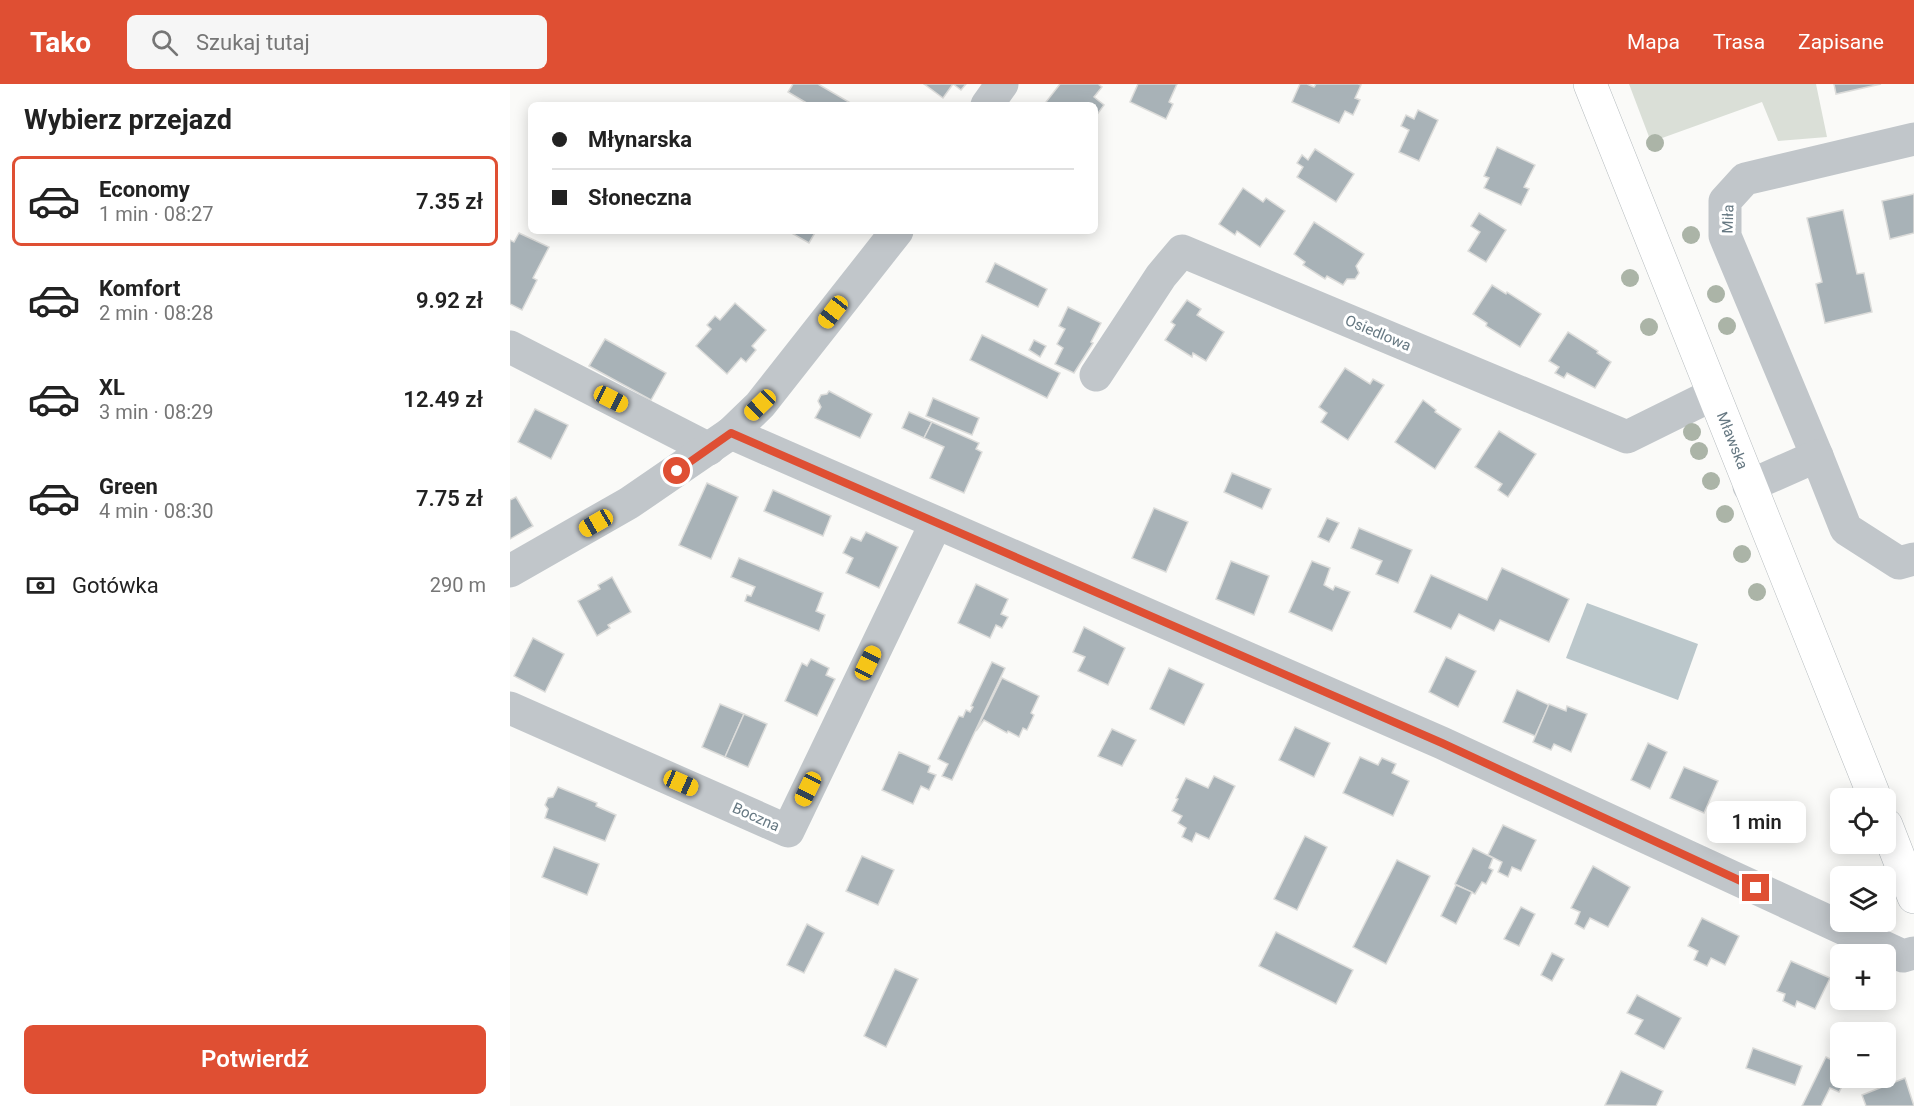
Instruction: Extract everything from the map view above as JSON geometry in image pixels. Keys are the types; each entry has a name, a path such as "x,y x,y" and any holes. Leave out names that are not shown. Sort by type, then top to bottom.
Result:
{"main road":[{"name":"Mławska","path":"1590,84 1712,395 1871,788"},
{"path":"1896,851 1914,897"}],"street":[{"path":"989,102 1002,84"},
{"name":"Miła","path":"1914,139 1745,179 1725,201 1725,236 1846,530 1899,563 1914,560"},
{"path":"510,571 629,503 720,441 760,405 895,234"},
{"name":"Osiedlowa","path":"1096,375 1161,276 1182,251 1627,437 1712,395"},
{"path":"510,347 720,441 936,523 1442,743 1903,956 1914,953"},
{"path":"1749,486 1816,456"},
{"name":"Boczna","path":"510,708 788,831 936,523"}],"shaded area":[{"path":"1629,84 1816,84 1827,137 1778,141 1762,102 1651,142"},
{"path":"1587,603 1698,644 1678,700 1566,658"}],"building":[{"path":"793,84 818,84 849,102 805,102 788,92"},
{"path":"924,84 953,84 943,98"},
{"path":"953,84 966,84 961,90"},
{"path":"1060,84 1098,84 1102,87 1094,97 1104,105 1098,113 1098,102 1046,102"},
{"path":"1138,84 1177,84 1169,102 1173,104 1166,119 1130,102"},
{"path":"1300,84 1314,87 1316,84 1358,84 1361,85 1355,98 1360,100 1353,115 1345,111 1339,123 1292,102"},
{"path":"1834,84 1881,84 1836,94"},
{"path":"1418,110 1438,120 1419,161 1399,152 1409,130 1401,126 1406,115 1414,119"},
{"path":"1497,147 1535,165 1524,187 1529,189 1521,205 1484,188 1489,178 1484,176"},
{"path":"1315,149 1354,174 1336,202 1297,177 1303,167 1297,163 1302,155 1308,160"},
{"path":"1243,188 1263,202 1266,198 1285,211 1260,247 1237,231 1235,235 1219,224"},
{"path":"1914,194 1914,233 1890,239 1882,201"},
{"path":"1843,210 1857,274 1864,273 1872,312 1825,323 1816,284 1822,282 1807,218"},
{"path":"1479,213 1506,230 1486,262 1468,251 1480,232 1471,226"},
{"path":"1314,222 1364,254 1356,266 1359,273 1355,279 1347,279 1343,285 1327,276 1325,279 1303,265 1305,262 1294,254"},
{"path":"519,233 549,247 533,278 537,280 522,310 510,304 510,240 514,242"},
{"path":"793,234 814,234 809,243"},
{"path":"995,263 1047,289 1038,307 986,282"},
{"path":"1492,285 1541,314 1520,347 1486,326 1487,323 1473,314"},
{"path":"1187,300 1201,309 1197,315 1224,332 1206,361 1193,353 1192,357 1165,340 1175,325 1171,322"},
{"path":"735,303 766,330 752,346 756,350 746,362 741,358 727,374 696,346 711,329 707,325 715,316 720,320"},
{"path":"1068,307 1101,323 1091,342 1093,343 1074,373 1055,364 1063,348 1057,344 1065,329 1059,326"},
{"path":"1568,332 1611,362 1595,388 1567,373 1564,378 1555,373 1559,367 1549,361"},
{"path":"982,335 1060,373 1047,398 970,360"},
{"path":"605,339 666,373 651,400 589,366"},
{"path":"1034,340 1046,346 1040,357 1029,350"},
{"path":"1345,368 1370,384 1373,379 1384,385 1348,440 1321,422 1327,413 1319,407"},
{"path":"829,391 872,414 860,438 815,418 821,407 818,401 821,395"},
{"path":"933,398 979,418 972,435 926,416"},
{"path":"1423,400 1436,410 1435,412 1461,429 1435,469 1395,442"},
{"path":"535,409 568,425 551,459 518,442"},
{"path":"909,412 932,422 924,438 902,428"},
{"path":"932,422 979,443 976,449 982,452 964,493 930,478 944,447 924,438"},
{"path":"1499,431 1536,454 1508,497 1498,490 1502,484 1475,467"},
{"path":"1232,473 1271,489 1262,509 1224,492"},
{"path":"707,483 738,497 711,559 679,545"},
{"path":"773,490 831,516 823,536 764,511"},
{"path":"516,497 533,526 510,539 510,500"},
{"path":"1154,508 1188,522 1166,572 1132,558"},
{"path":"1327,518 1339,523 1329,542 1318,537"},
{"path":"1359,528 1412,550 1398,583 1376,574 1382,561 1351,548"},
{"path":"866,532 898,547 879,588 846,573 853,558 843,553 851,537 861,541"},
{"path":"739,558 823,593 816,611 825,615 819,631 745,601 747,595 751,596 755,587 731,577"},
{"path":"1231,561 1269,576 1254,615 1216,599"},
{"path":"1312,561 1330,568 1324,585 1333,590 1335,586 1350,592 1332,631 1289,612"},
{"path":"1502,568 1569,599 1549,642 1500,620 1494,631 1459,614 1451,629 1414,612 1431,575 1487,600"},
{"path":"612,577 631,612 608,625 610,628 597,636 578,601 600,589 598,585"},
{"path":"976,584 1008,599 1001,614 1008,617 1002,628 996,625 990,638 958,623"},
{"path":"1084,627 1125,648 1108,685 1078,671 1085,657 1073,652"},
{"path":"533,638 564,654 545,692 514,676"},
{"path":"1446,657 1476,671 1458,707 1429,692"},
{"path":"811,659 829,668 826,675 835,679 817,716 785,701 802,663 807,666"},
{"path":"992,662 1005,668 952,780 942,776 948,764 938,759 959,716 963,717 966,710 970,712 973,707 971,706"},
{"path":"1169,668 1204,684 1184,725 1150,709"},
{"path":"1002,678 1039,696 1031,713 1034,715 1027,730 1023,728 1019,737 984,720 976,731"},
{"path":"1517,690 1549,705 1535,736 1503,722"},
{"path":"720,704 744,714 725,757 702,747"},
{"path":"1549,704 1566,711 1567,706 1587,714 1571,752 1554,744 1551,750 1533,742"},
{"path":"744,714 767,724 748,767 725,757"},
{"path":"1295,727 1330,743 1314,777 1279,760"},
{"path":"1112,729 1136,740 1122,766 1098,756"},
{"path":"1648,743 1667,752 1650,789 1631,780"},
{"path":"899,752 930,766 928,772 936,775 929,790 921,786 913,804 882,790"},
{"path":"1360,757 1378,765 1382,758 1396,764 1392,773 1409,781 1393,816 1343,793"},
{"path":"1684,767 1718,781 1704,813 1670,798"},
{"path":"1214,776 1235,786 1209,839 1196,833 1192,842 1182,837 1186,828 1178,823 1182,816 1172,811 1178,799 1176,798 1186,778 1208,788"},
{"path":"558,787 597,803 596,806 616,815 605,841 545,818 548,809 545,805 548,798 553,797"},
{"path":"1503,825 1536,840 1521,871 1512,867 1508,877 1498,872 1502,862 1488,855"},
{"path":"1305,836 1327,847 1297,910 1274,899"},
{"path":"554,847 599,864 587,895 542,877"},
{"path":"1473,848 1493,858 1489,868 1493,870 1486,884 1482,882 1475,894 1455,884"},
{"path":"862,856 894,870 878,905 846,891"},
{"path":"1397,860 1430,876 1386,964 1353,947"},
{"path":"1593,866 1630,887 1608,927 1590,918 1584,929 1575,924 1580,912 1571,908"},
{"path":"1456,885 1472,892 1456,924 1441,916"},
{"path":"1521,907 1535,914 1519,946 1504,939"},
{"path":"1702,918 1739,936 1725,965 1711,958 1707,966 1694,960 1698,951 1688,946"},
{"path":"807,924 824,933 804,973 787,965"},
{"path":"1276,932 1353,970 1336,1004 1259,966"},
{"path":"1552,953 1564,959 1552,981 1541,975"},
{"path":"1791,961 1830,978 1815,1009 1797,1001 1795,1007 1783,1001 1785,994 1777,991"},
{"path":"895,969 918,979 886,1047 864,1036"},
{"path":"1637,995 1681,1018 1664,1049 1635,1034 1643,1020 1627,1013"},
{"path":"1753,1048 1802,1066 1795,1085 1746,1068"},
{"path":"1826,1057 1830,1059 1830,1088 1821,1106 1802,1106"},
{"path":"1621,1071 1663,1091 1656,1106 1605,1105"},
{"path":"1905,1078 1914,1106 1866,1106 1862,1095 1880,1088 1896,1088 1896,1082"}],"route":[{"path":"677,471 731,433 1442,743 1756,888"}]}
